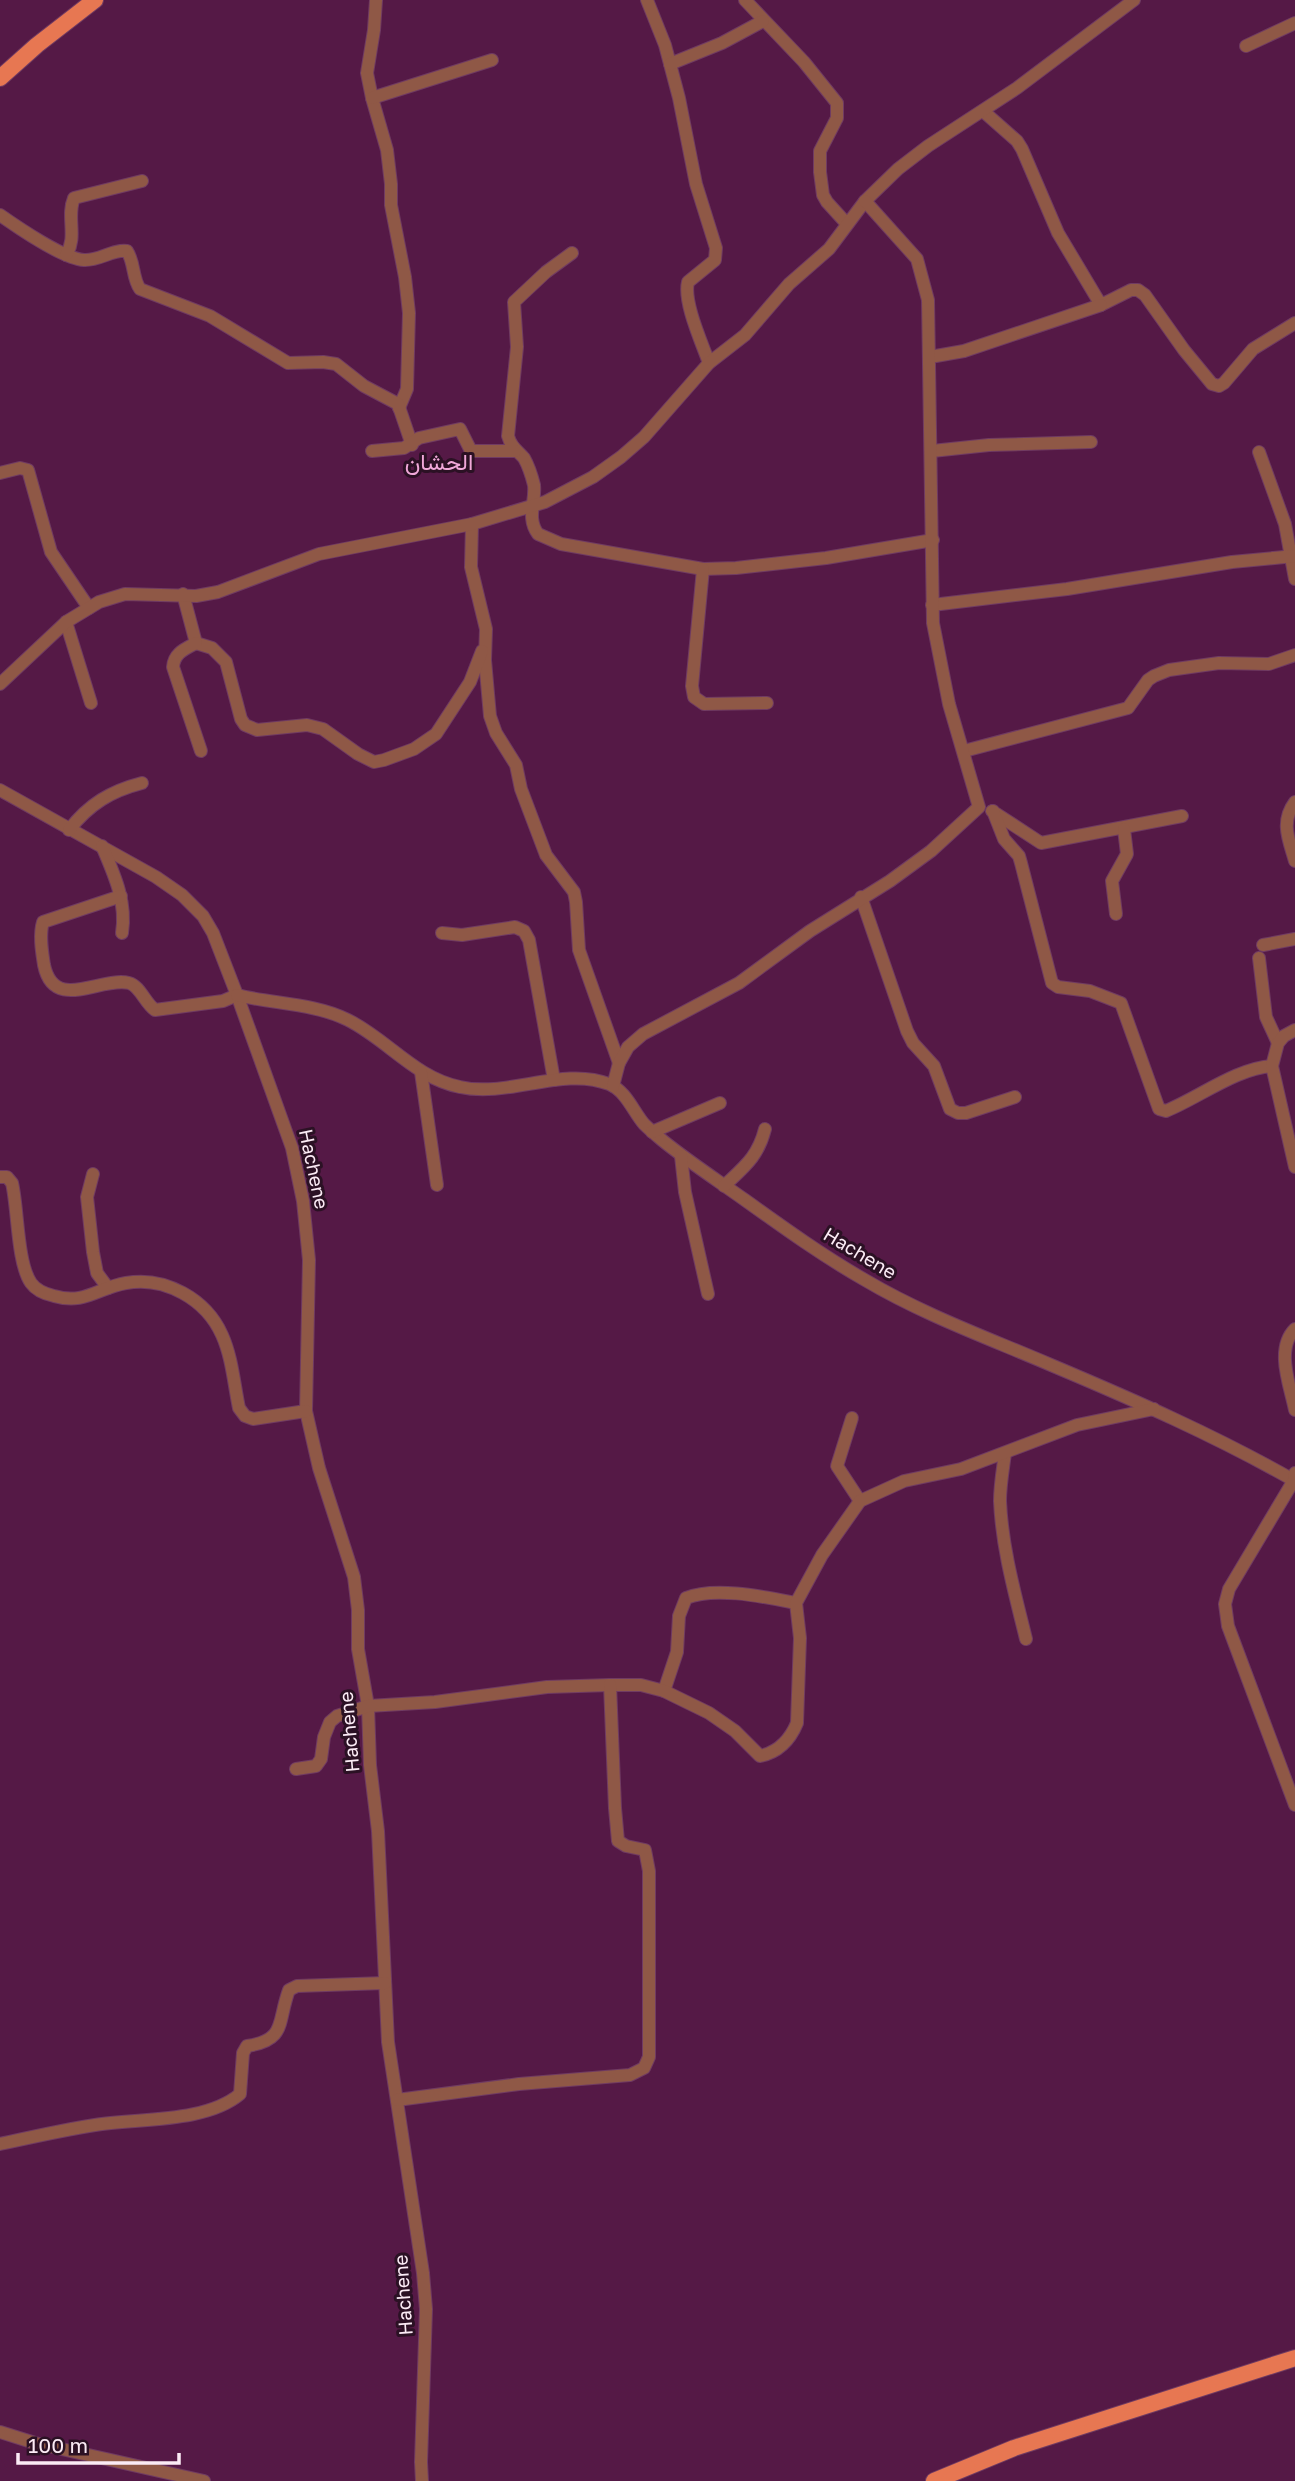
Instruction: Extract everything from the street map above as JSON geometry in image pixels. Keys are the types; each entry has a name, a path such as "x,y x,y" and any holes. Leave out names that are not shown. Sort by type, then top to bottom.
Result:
{"main road":[{"path":"0,78 95,0"},
{"path":"934,2481 1014,2448 1295,2358"}],"street":[{"path":"376,0 367,73 387,150 391,205 407,301 407,389 399,408"},
{"path":"647,0 670,64 696,184 716,248 715,260 688,282 687,287 688,299 709,363"},
{"path":"745,0 762,21 804,62 837,103 839,113 820,151 820,172 823,195 847,224"},
{"path":"0,684 66,622 89,608 125,594 196,596 218,592 318,554 472,524 545,502 571,490 621,457 644,437 709,363 745,335 789,284 829,249 865,201 898,169 983,111 1134,0"},
{"path":"670,64 722,43 762,21"},
{"path":"1246,46 1295,23"},
{"path":"372,99 492,60"},
{"path":"983,111 1017,141 1022,149 1058,233 1101,305"},
{"path":"66,255 72,243 71,208 74,198 142,181"},
{"path":"865,201 918,259 928,300 932,605 941,672 979,807"},
{"path":"0,215 66,255 84,260 127,251 132,259 140,289 210,316 246,335 288,363 336,364 364,386 394,400 412,445"},
{"path":"572,253 546,272 514,302 517,348 508,436 510,444 522,456 531,477 534,488 531,506 534,530 545,539 704,569 825,558 933,540"},
{"path":"930,356 964,351 1101,305 1131,290 1138,290 1145,295 1212,384 1219,386 1253,349 1295,323"},
{"path":"372,452 412,445 419,438 460,429 473,451 515,451"},
{"path":"932,451 1091,442"},
{"path":"1259,452 1284,524 1293,556 1295,579"},
{"path":"0,473 20,468 28,470 51,552 89,608"},
{"path":"472,524 471,568 486,629 485,660 493,726 516,765 521,789 546,855 574,892 579,950 619,1063"},
{"path":"932,605 1067,589 1149,574 1293,556"},
{"path":"704,569 692,686 694,697 704,704 768,704"},
{"path":"183,594 196,643"},
{"path":"66,622 91,703"},
{"path":"201,751 173,667 178,653 196,643 212,648 226,662 241,719 246,725 257,730 307,725 323,729 374,762 414,749 436,734 470,682 478,657 486,645"},
{"path":"964,751 1128,708 1148,680 1169,670 1219,663 1269,664 1295,655"},
{"path":"69,830 81,815 104,796 142,783"},
{"name":"Hachene","path":"0,790 156,877 193,904 213,933 286,1129 303,1201 308,1249 310,1290 306,1340 306,1411 319,1468 354,1577 358,1610 358,1649 368,1706 370,1765 378,1831 388,2042 423,2273 426,2309 422,2481"},
{"path":"1295,803 1287,817 1286,830 1295,861"},
{"path":"979,807 993,811 1041,843 1182,816"},
{"path":"121,896 43,922 41,934 44,962 48,978 54,985 83,991 127,982 134,984 149,1006 155,1010 223,1001 237,995 311,1008 335,1014 367,1031 421,1072 445,1083 480,1090 554,1080 593,1080 613,1086 619,1063 628,1047 643,1034 739,983 810,931 890,881 920,859 979,807"},
{"path":"993,811 1004,839 1019,856 1052,983 1058,987 1090,991 1121,1003 1159,1109 1166,1111 1259,1067 1272,1066"},
{"path":"1116,914 1112,881 1127,854 1124,829"},
{"path":"102,846 121,896 122,933"},
{"path":"861,897 907,1031 913,1043 934,1066 950,1109 966,1113 1015,1097"},
{"path":"442,933 462,935 515,927 524,930 529,940 554,1080"},
{"path":"1278,1043 1266,1017 1261,951 1295,939"},
{"path":"1295,1030 1278,1043 1272,1066 1295,1167"},
{"path":"421,1072 437,1185"},
{"name":"Hachene","path":"613,1086 652,1132 681,1156 820,1253 904,1302 1155,1409 1295,1478"},
{"path":"652,1132 720,1103"},
{"path":"724,1186 755,1156 765,1129"},
{"path":"681,1156 685,1192 708,1294"},
{"path":"93,1174 87,1197 93,1252 97,1273 108,1288"},
{"path":"0,1177 7,1177 12,1183 25,1269 34,1287 45,1293 69,1299 88,1297 126,1283 163,1284 198,1302 211,1314 223,1336 239,1408 245,1416 253,1419 306,1411"},
{"path":"1295,1328 1286,1342 1285,1352 1295,1410"},
{"path":"296,1769 316,1766 321,1759 324,1737 330,1722 337,1716 368,1706 435,1702 547,1687 610,1685 641,1685 664,1691 709,1713 735,1731 760,1756 769,1754 780,1748 792,1735 797,1723 800,1638 796,1603 822,1555 860,1501 904,1481 961,1469 1077,1425 1155,1409"},
{"path":"852,1418 836,1466 860,1501"},
{"path":"1005,1453 1001,1488 1003,1525 1008,1564 1026,1639"},
{"path":"1295,1478 1229,1589 1225,1604 1228,1626 1295,1805"},
{"path":"664,1691 677,1652 679,1616 686,1598 695,1594 737,1594 796,1603"},
{"path":"397,2100 519,2084 630,2076 644,2068 649,2057 649,1871 645,1850 626,1846 618,1841 610,1685"},
{"path":"0,2144 97,2124 148,2121 229,2104 240,2094 243,2083 243,2053 247,2046 264,2043 275,2036 289,1990 297,1986 385,1983"},
{"path":"0,2432 35,2443 204,2481"}],"district":[{"name":"الحشان","path":"439,462"}]}
